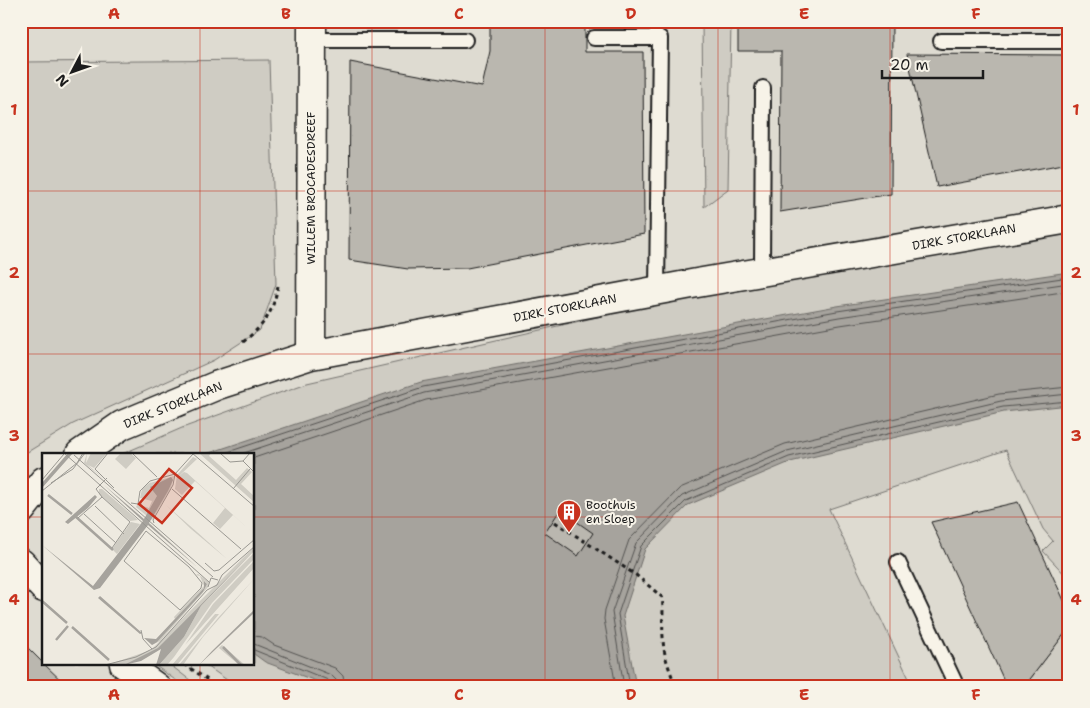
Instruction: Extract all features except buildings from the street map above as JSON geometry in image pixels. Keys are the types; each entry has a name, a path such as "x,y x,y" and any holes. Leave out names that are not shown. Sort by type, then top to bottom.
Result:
{"street":[{"name":"WILLEM BROCADESDREEF","path":"311,355 312,31"},
{"name":"DIRK STORKLAAN","path":"81,453 122,425 218,386 311,355 762,272 1069,219"},
{"path":"21,510 42,484"},
{"path":"21,563 42,586"},
{"path":"127,666 156,687"}],"lane":[{"path":"312,31 465,40"},
{"path":"594,38 660,38 657,291"},
{"path":"941,41 1069,41"},
{"path":"762,272 763,88"},
{"path":"898,562 958,687"}],"path":[{"path":"237,348 264,325 272,310 278,278"},
{"path":"555,522 636,575 662,597 666,662 676,687"},
{"path":"187,666 218,687"},
{"path":"1065,687 1069,682"}],"shaded area":[{"path":"21,21 1069,21 1069,687 21,687"},
{"path":"702,21 731,21 728,189 704,207"},
{"path":"269,60 276,284 260,330 214,360 73,424 21,456 21,62"},
{"path":"1069,231 1069,579 1043,551 1053,541 1043,529 1006,450 829,509 913,687 237,687 207,666 255,666 255,453 124,453 182,428 307,383 703,293"},
{"path":"1069,628 1069,672 1057,687 1024,687"},
{"path":"156,666 172,666 199,687 185,687"}],"water":[{"path":"1069,272 1069,405 1004,412 790,462 688,505 645,549 623,616 636,687 332,687 265,662 255,655 255,453 209,453 421,382 837,306"}],"place":[{"name":"Boothuis en Sloep","path":"569,533"}]}
